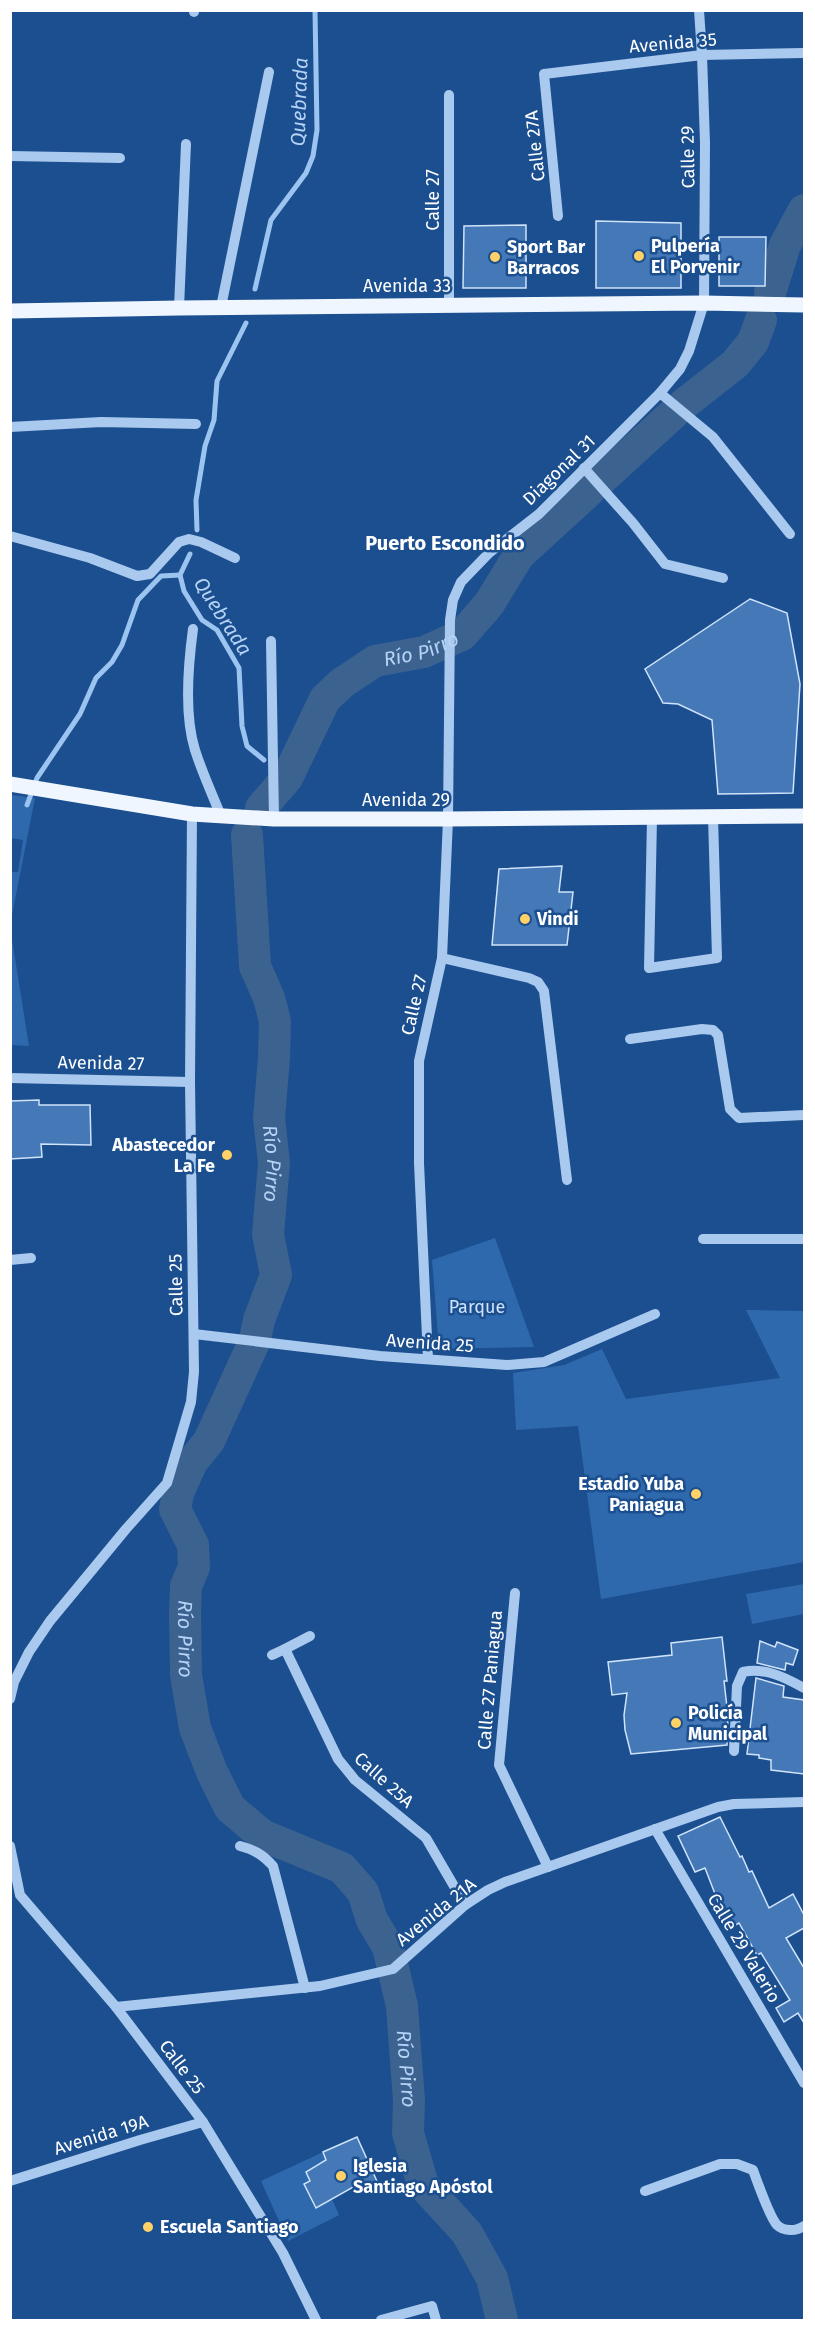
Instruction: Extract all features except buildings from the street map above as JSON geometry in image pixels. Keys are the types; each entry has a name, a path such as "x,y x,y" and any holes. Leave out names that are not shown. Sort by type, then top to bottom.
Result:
{"main road":[{"name":"Avenida 33","path":"10,311 704,303 804,305"},
{"name":"Avenida 29","path":"14,784 192,814 274,819 804,816"}],"street":[{"name":"Calle 29","path":"699,10 705,203 704,303"},
{"name":"Avenida 35","path":"544,74 702,55 804,53"},
{"path":"221,307 269,72"},
{"name":"Calle 27A","path":"544,74 558,216"},
{"name":"Calle 27","path":"449,95 449,305"},
{"path":"179,308 186,144"},
{"path":"10,156 120,158"},
{"name":"Diagonal 31","path":"449,659 453,600 461,582 489,553 539,514 660,393 680,369 689,351 704,303"},
{"path":"660,393 713,437 790,534"},
{"path":"10,427 101,422 196,424"},
{"path":"584,468 633,523 664,564 723,578"},
{"path":"10,536 90,558 137,576 150,574 179,542 189,540 201,542 235,558"},
{"path":"193,629 188,664 189,705 195,748 220,816"},
{"path":"271,641 274,819"},
{"name":"Calle 27","path":"428,1359 419,1163 419,1061 442,958 448,819 449,659"},
{"name":"Calle 25","path":"10,1699 14,1682 29,1652 50,1621 167,1483 191,1402 194,1334 190,1082 192,814"},
{"path":"652,818 650,968 717,958 713,816"},
{"path":"442,958 529,978 538,982 544,991 567,1180"},
{"path":"630,1040 702,1029 713,1030 718,1035 730,1109 733,1114 740,1118 804,1115"},
{"name":"Avenida 27","path":"10,1078 190,1082"},
{"path":"703,1239 804,1239"},
{"path":"10,1260 31,1258"},
{"name":"Avenida 25","path":"194,1334 380,1356 507,1365 544,1362 655,1314"},
{"name":"Calle 27 Paniagua","path":"515,1593 499,1765 548,1867"},
{"path":"272,1655 310,1636"},
{"name":"Calle 25A","path":"285,1649 338,1759 355,1780 426,1838 465,1905"},
{"path":"734,1751 737,1686 743,1672 763,1671 785,1677 804,1688"},
{"name":"Avenida 21A","path":"116,2007 305,1988 393,1969 465,1905 505,1882 655,1829 734,1804 804,1802"},
{"name":"Calle 29 Valerio","path":"655,1829 804,2083"},
{"name":"Calle 25","path":"10,1845 15,1895 116,2007 203,2122 283,2253 316,2320"},
{"path":"240,1846 255,1850 273,1866 305,1988"},
{"name":"Avenida 19A","path":"10,2181 203,2122"},
{"path":"645,2191 720,2164 738,2164 753,2170 776,2224 786,2230 800,2229 804,2226"},
{"path":"381,2320 432,2306 436,2320"}],"green space":[{"path":"11,795 35,798 11,920 11,872 18,872 23,840 11,838"},
{"path":"11,933 29,1046 11,1045"},
{"name":"Parque","path":"495,1238 534,1347 439,1349 432,1260"},
{"name":"Estadio Yuba Paniagua","path":"746,1310 804,1311 804,1562 601,1599 578,1426 516,1430 513,1373 564,1365 602,1349 626,1399 780,1378"},
{"path":"804,1584 804,1614 752,1624 746,1594"},
{"path":"323,2152 329,2165 318,2164 306,2172 310,2181 305,2185 315,2208 332,2199 339,2215 288,2241 261,2181"}],"waterway":[{"name":"Quebrada","path":"255,289 271,220 306,173 313,156 317,130 315,10"},
{"name":"Río Pirro","path":"770,293 785,245 804,210"},
{"name":"Río Pirro","path":"684,404 735,364 753,342 761,320"},
{"name":"Quebrada","path":"197,530 196,500 205,446 214,420 217,381 246,323"},
{"name":"Río Pirro","path":"603,478 674,413"},
{"name":"Río Pirro","path":"261,808 287,778 325,699 342,683 375,661 424,652 462,635 489,604 519,555 590,490"},
{"name":"Quebrada","path":"190,554 180,575 184,591 202,620 217,630 239,668 242,726 247,746 264,760"},
{"path":"27,805 37,778 80,714 96,678 112,662 122,645 138,600 161,576 180,575"},
{"name":"Río Pirro","path":"247,835 255,966 269,998 275,1021 269,1118 274,1163 268,1234 276,1275 259,1320 255,1340 209,1441 192,1462 178,1493 175,1509 193,1545 194,1567 186,1586 185,1613 186,1675 195,1728 212,1772 230,1808 262,1835 342,1868 363,1892 372,1920 388,1947 402,2006 409,2101 408,2133 423,2185 467,2233 492,2278 502,2320"}],"place":[{"name":"Pulpería El Porvenir","path":"639,256"},
{"name":"Sport Bar Barracos","path":"495,257"},
{"name":"Vindi","path":"525,919"},
{"name":"Abastecedor La Fe","path":"227,1155"},
{"name":"Estadio Yuba Paniagua","path":"696,1494"},
{"name":"Policía Municipal","path":"676,1723"},
{"name":"Iglesia Santiago Apóstol","path":"341,2176"},
{"name":"Escuela Santiago","path":"148,2227"}],"district":[{"name":"Puerto Escondido","path":"445,543"}]}
